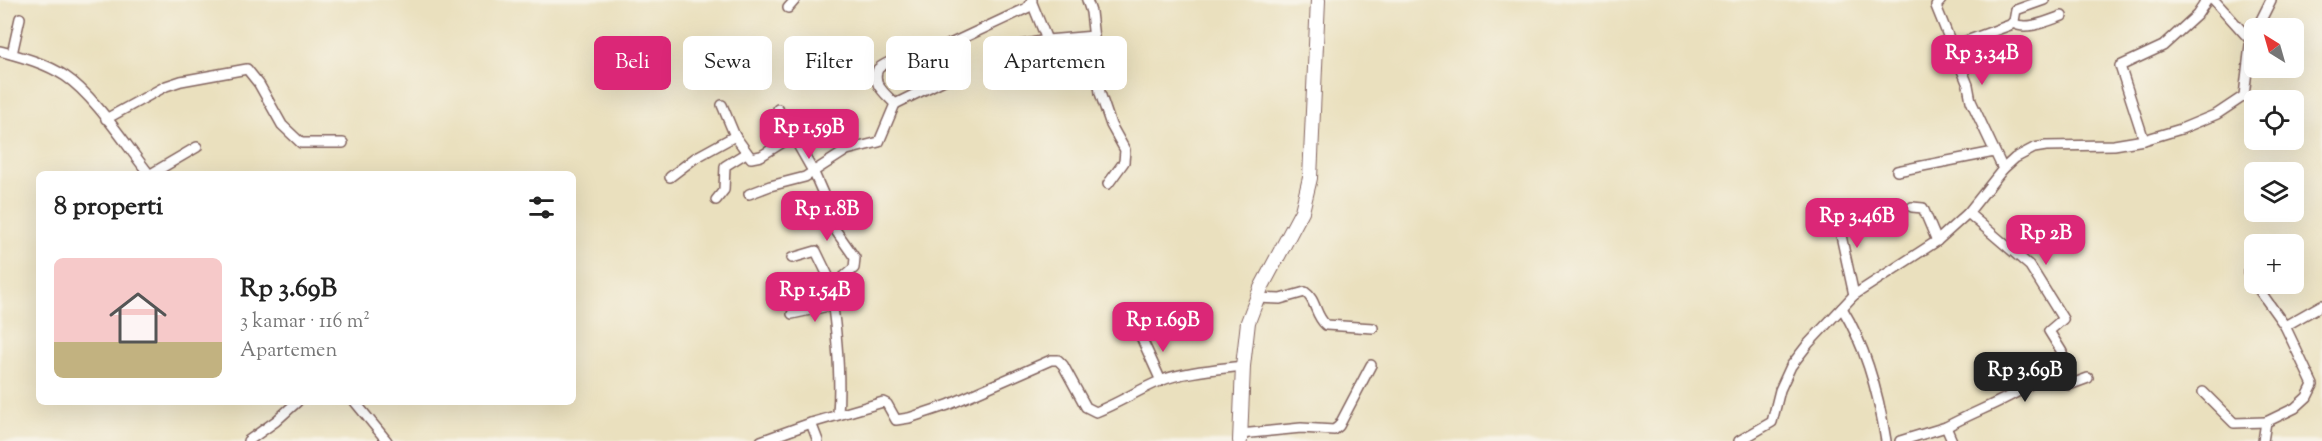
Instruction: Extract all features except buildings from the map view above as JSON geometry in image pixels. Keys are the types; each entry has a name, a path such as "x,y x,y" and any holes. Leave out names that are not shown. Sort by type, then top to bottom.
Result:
{"main road":[{"path":"1240,437 1243,366 1248,322 1257,298 1302,211 1309,184 1313,140 1318,0"}],"street":[{"path":"788,8 795,0"},
{"path":"1087,0 1094,36"},
{"path":"1941,0 1936,6 1968,85 1971,101 2003,169"},
{"path":"2013,23 2016,10 2044,0"},
{"path":"2144,140 2120,66 2163,46 2197,15 2207,0"},
{"path":"2214,0 2244,29"},
{"path":"2262,18 2271,0"},
{"path":"1032,1 1045,36"},
{"path":"967,36 1027,8 1032,1"},
{"path":"2013,23 2018,27 2062,16"},
{"path":"12,54 20,18"},
{"path":"1953,46 2013,23"},
{"path":"0,51 41,64 63,75 88,97 148,171"},
{"path":"886,65 878,69 875,77 878,86 895,104"},
{"path":"106,119 166,86 181,81 247,69 260,84 282,125 301,143 343,143"},
{"path":"1739,441 1772,422 1780,390 1791,366 1854,295 1937,241 1968,213 2003,169 2015,158 2034,148 2114,145 2144,140 2181,129 2208,118 2242,99 2247,78"},
{"path":"749,194 814,173 847,150 857,146 876,144 891,118 895,104 924,90"},
{"path":"1100,90 1111,125 1125,150 1124,162 1108,184"},
{"path":"722,105 735,136 751,158 756,158 793,136"},
{"path":"778,109 814,173 831,212 834,228 855,258 854,268 833,286"},
{"path":"670,177 695,158 735,136"},
{"path":"155,171 197,147"},
{"path":"1897,171 1994,152"},
{"path":"716,200 724,190 725,166 746,153"},
{"path":"1912,207 1923,208 1937,241"},
{"path":"1835,208 1854,295"},
{"path":"1968,213 2030,266 2063,319 2049,331 2062,352"},
{"path":"792,258 816,251 833,286 839,366 838,414"},
{"path":"1257,298 1280,299 1305,292 1311,298 1318,318 1326,325 1373,328"},
{"path":"2263,294 2285,326 2312,379 2313,385 2307,398"},
{"path":"792,314 833,305"},
{"path":"2285,326 2322,305"},
{"path":"1842,308 1856,330 1862,347 1886,441"},
{"path":"1141,337 1161,381"},
{"path":"761,441 789,437 811,423 883,402 887,404 896,420 909,418 948,405 1051,360 1058,360 1063,365 1086,407 1096,412 1161,381 1243,366"},
{"path":"1240,437 1301,428 1334,430 1339,426 1371,365"},
{"path":"1900,441 1946,427 2008,397 2049,371 2058,371 2069,386 2088,378"},
{"path":"2202,392 2234,423 2266,422 2295,408 2322,390"},
{"path":"248,441 294,405"},
{"path":"357,405 387,441"},
{"path":"2263,441 2266,422"},
{"path":"811,423 818,441"},
{"path":"1946,427 1952,441"},
{"path":"1319,429 1319,441"}]}
